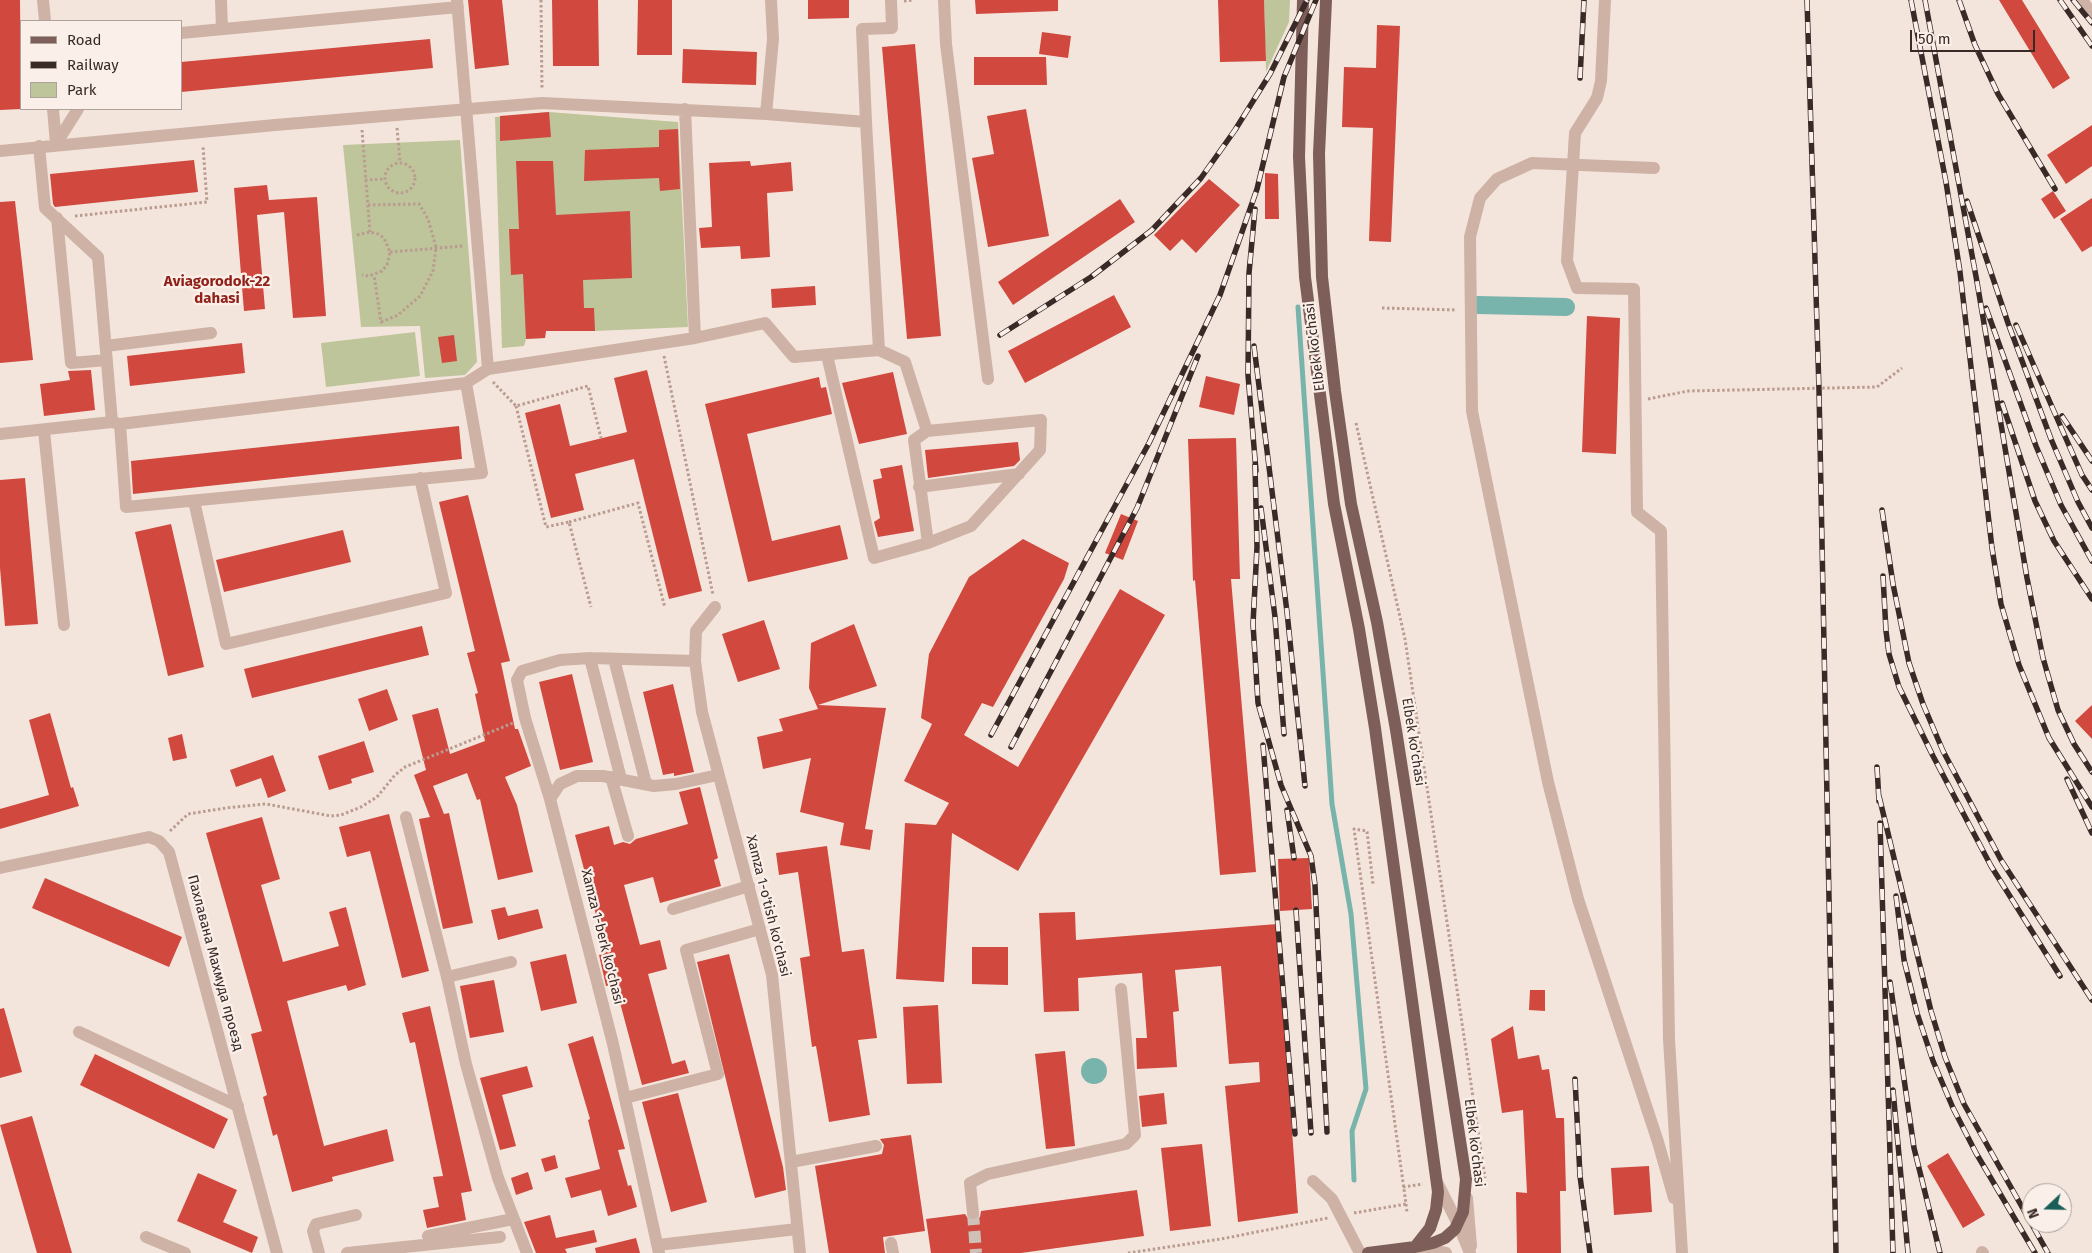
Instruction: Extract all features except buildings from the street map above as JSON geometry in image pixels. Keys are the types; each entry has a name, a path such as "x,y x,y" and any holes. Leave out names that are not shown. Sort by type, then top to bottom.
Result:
{"main road":[{"name":"Elbek ko'chasi","path":"1303,0 1300,157 1305,277 1318,391 1334,504 1359,629 1375,728 1437,1182 1438,1201 1434,1219 1426,1235 1415,1247"},
{"name":"Elbek ko'chasi","path":"1326,0 1319,154 1322,277 1335,391 1352,504 1377,622 1396,730 1466,1179 1466,1199 1458,1224"},
{"path":"1368,1253 1415,1247 1445,1238 1458,1224"}],"street":[{"path":"43,0 45,20"},
{"path":"221,0 222,29"},
{"path":"766,114 772,39 771,0"},
{"path":"879,350 862,29 892,28 891,0"},
{"path":"944,0 946,44 988,379"},
{"path":"1605,0 1602,81 1597,98 1575,133 1567,261 1577,288 1634,289 1637,512 1661,531 1669,1039 1682,1253"},
{"path":"2082,0 2092,14"},
{"path":"182,33 457,4 486,370"},
{"path":"0,150 466,108 542,103 766,114 866,122"},
{"path":"53,110 56,144"},
{"path":"56,144 77,110"},
{"path":"685,110 695,338"},
{"path":"39,146 45,208 98,257 107,360 126,507 482,472 466,383"},
{"path":"1654,168 1532,163 1497,179 1480,198 1470,237 1472,411 1548,782 1578,899 1658,1142 1681,1225"},
{"path":"57,218 71,363 107,360"},
{"path":"0,434 44,431 466,383 486,370 661,341 695,338 765,323 794,357 879,350 906,362 927,431"},
{"path":"106,346 211,333"},
{"path":"827,355 874,558 928,542 971,526 1040,450 1041,420 927,431 914,440 928,542"},
{"path":"44,431 64,625"},
{"path":"919,487 1019,474"},
{"path":"194,501 226,644 446,593 420,478"},
{"name":"Xamza 1-o'tish ko'chasi","path":"715,607 696,631 695,661 702,712 772,975 800,1253"},
{"path":"590,658 628,836"},
{"name":"Xamza 1-berk ko'chasi","path":"658,1249 625,1098 550,799 525,718 517,680 522,671 560,660 590,658 695,661"},
{"path":"614,659 646,784"},
{"path":"550,799 560,784 577,776 616,778 654,786 676,784 718,775"},
{"path":"406,818 466,1064 498,1178 527,1253"},
{"path":"0,868 136,839 149,837 159,841"},
{"name":"Пахлавана Махмуда проезд","path":"159,841 169,852 277,1253"},
{"path":"673,909 749,886"},
{"path":"625,1098 718,1074 686,950 760,929"},
{"path":"446,977 511,962"},
{"path":"973,1213 970,1183 988,1174 1126,1144 1135,1135 1121,989"},
{"path":"79,1032 238,1106"},
{"path":"791,1162 876,1146"},
{"path":"1466,1179 1470,1253"},
{"path":"1313,1181 1332,1199 1360,1253"},
{"path":"1437,1182 1470,1253"},
{"path":"319,1253 313,1231 316,1224 356,1215"},
{"path":"428,1236 513,1219"},
{"path":"658,1249 798,1229"},
{"path":"146,1237 185,1253"},
{"path":"347,1253 500,1237"},
{"path":"1415,1247 1446,1253"}],"path":[{"path":"541,0 542,103"},
{"path":"397,125 400,162"},
{"path":"361,127 370,232"},
{"path":"57,218 207,202 202,131"},
{"path":"400,162 410,166 415,174 411,188 398,193 389,188 385,179 387,170 400,162"},
{"path":"365,180 385,179"},
{"path":"368,205 419,204 428,219 436,247 434,271 420,296 411,306 398,315 381,322 374,275"},
{"path":"358,235 370,232 384,238 390,252 387,265 374,275 362,275"},
{"path":"390,252 436,247 476,246"},
{"path":"1382,308 1471,310"},
{"path":"661,341 715,607"},
{"path":"1635,403 1688,391 1877,387 1902,368"},
{"path":"486,370 516,406 546,527 638,503 665,608"},
{"path":"516,406 588,386 601,438"},
{"path":"1355,420 1405,638 1485,1178"},
{"path":"569,522 590,607"},
{"path":"159,841 188,814 198,812 266,804 331,816 349,812 377,797 405,766 525,718"},
{"path":"1373,884 1367,831 1354,829 1407,1212"},
{"path":"1403,1187 1423,1184"},
{"path":"1128,1253 1221,1239 1406,1204"}],"green space":[{"path":"1264,0 1290,0 1289,22 1266,72"},
{"path":"549,112 678,122 688,327 546,331 545,338 526,339 524,346 502,348 495,117"},
{"path":"460,140 477,362 465,375 425,378 420,326 361,327 343,145"},
{"path":"415,332 420,376 326,387 321,343"}],"water":[{"path":"1094,1058 1103,1062 1107,1071 1103,1080 1094,1084 1085,1080 1081,1071 1085,1062"}],"waterway":[{"path":"1478,305 1566,307"},
{"path":"1298,307 1332,804 1351,914 1366,1089 1352,1131 1354,1180"}],"tunnel":[{"path":"973,1213 976,1253"}],"railway":[{"path":"1000,335 1091,277 1152,230 1201,178 1235,130 1270,74 1307,0"},
{"path":"991,735 1149,443 1220,295 1257,189 1284,77 1316,0"},
{"path":"1580,78 1584,0"},
{"path":"1807,0 1819,390 1836,1253"},
{"path":"1911,0 1946,182 1960,272 1992,548 2001,604 2019,665 2049,738 2092,807"},
{"path":"1925,0 1977,282 2027,578 2043,658 2058,710 2074,744 2092,772"},
{"path":"1959,0 1975,45 1998,94 2055,189"},
{"path":"2060,0 2092,46"},
{"path":"2073,0 2092,23"},
{"path":"1967,201 2008,323 2051,439 2078,502 2092,528"},
{"path":"1255,209 1249,273 1248,375 1256,471"},
{"path":"1986,308 2036,446 2061,505 2092,561"},
{"path":"2016,325 2082,475 2092,490"},
{"path":"1254,346 1287,612 1305,786"},
{"path":"1011,747 1137,508 1198,356"},
{"path":"2002,403 2035,501 2054,541 2092,599"},
{"path":"2062,416 2092,461"},
{"path":"1255,465 1257,547 1253,624 1258,703 1281,785 1311,856 1315,885 1327,1132"},
{"path":"1261,508 1275,617 1284,734"},
{"path":"1882,510 1893,584 1909,663 1923,704 1943,751 2001,860 2092,1000"},
{"path":"1883,576 1889,654 1899,687 1991,866 2060,976"},
{"path":"1263,745 1295,1134"},
{"path":"1877,767 1879,801"},
{"path":"2067,779 2092,833"},
{"path":"1879,796 1931,1011 1945,1057 1964,1104 2048,1253"},
{"path":"1287,810 1294,858"},
{"path":"1880,823 1893,1253"},
{"path":"1896,896 1904,960 1917,1013 1933,1061 1953,1108 1976,1153 2035,1253"},
{"path":"1296,910 1311,1133"},
{"path":"1890,982 1914,1148 1940,1253"},
{"path":"1575,1079 1580,1176 1590,1253"},
{"path":"1893,1090 1908,1253"}],"district":[{"name":"Aviagorodok-22 dahasi","path":"217,290"}]}
